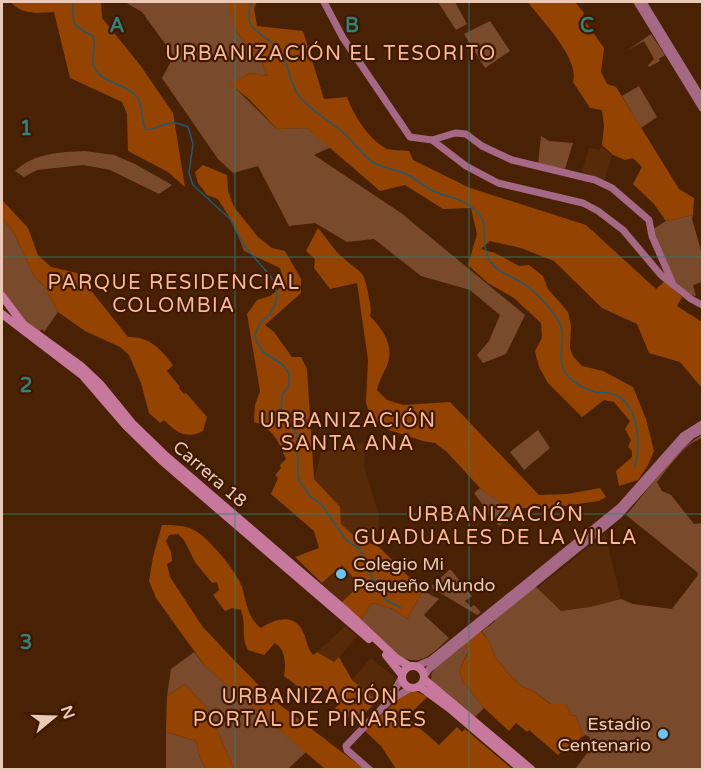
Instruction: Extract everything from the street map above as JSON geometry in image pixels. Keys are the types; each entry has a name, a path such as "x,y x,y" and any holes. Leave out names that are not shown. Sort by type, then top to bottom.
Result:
{"main road":[{"path":"324,2 343,38 410,137 432,140 455,133 466,134 482,146 512,160 595,180 612,188 648,220 652,236 673,284"},
{"path":"637,2 702,108"},
{"path":"643,2 702,99"},
{"path":"432,140 466,166 498,183 575,201 598,211 623,230 652,264 673,284 702,305"},
{"name":"Carrera 18","path":"2,296 23,324 81,366 101,385 132,423 166,456 344,609 396,658 413,666"},
{"name":"Carrera 18","path":"2,314 82,375 126,426 162,461 391,659 402,676"},
{"path":"370,770 347,750 346,746 388,702 406,668 431,660 616,511 683,435 702,424"},
{"path":"388,702 415,687 429,669 619,515 692,435 702,430"},
{"path":"413,666 422,670 424,678 532,770"},
{"path":"402,676 404,684 415,687 449,708 522,770"}],"shaded area":[{"path":"11,2 101,2 102,18 140,65 173,113 185,187 168,172 128,151 127,114 122,102 70,78 54,12 25,11"},
{"path":"125,2 229,2 235,31 261,59 267,76 251,73 231,84 277,129 307,128 331,147 314,155 401,213 525,315 506,354 483,363 477,355 489,341 500,315 470,290 421,276 374,239 347,242 315,223 289,226 258,166 233,173 218,159 162,78 174,56 142,12"},
{"path":"228,2 257,2 254,8 257,26 303,31 324,99 347,97 362,126 385,148 409,151 413,160 470,188 586,225 656,289 665,281 682,297 677,306 702,322 702,388 680,362 649,353 637,324 602,308 554,261 521,248 490,241 481,249 495,253 519,266 529,265 543,276 548,289 568,312 571,326 570,348 573,356 582,366 603,371 633,387 646,419 654,451 638,480 619,486 616,471 632,457 632,451 628,447 631,440 625,429 630,421 614,402 604,400 582,417 548,383 539,367 535,351 542,338 541,323 514,298 488,283 468,265 477,234 471,208 443,209 405,185 380,191 307,128 277,129 250,100 230,84 251,73 267,76 261,59 235,31"},
{"path":"438,2 455,2 467,24 456,30"},
{"path":"528,2 575,2 584,13 582,17 604,48 601,72 607,84 616,87 679,189 694,198 693,215 666,221 654,204 633,184 642,167 633,158 625,160 613,155 602,145 604,126 602,110 590,108 573,82 574,72 571,62 558,39"},
{"path":"490,21 510,51 485,68 464,34"},
{"path":"651,34 665,55 649,67 648,65 654,59 644,41 628,50"},
{"path":"639,86 657,117 641,128 622,96"},
{"path":"541,136 549,141 573,143 565,169 538,164"},
{"path":"601,147 612,155 604,181 582,171 589,148 600,150"},
{"path":"85,151 114,155 172,185 159,194 110,170 83,165 37,170 24,177 15,171 30,160 39,157"},
{"path":"203,165 227,175 228,191 234,207 258,237 272,248 285,251 301,279 301,293 265,325 274,332 292,357 301,357 307,369 314,479 340,507 341,524 354,536 379,547 423,591 407,619 393,609 372,603 361,620 342,602 360,585 342,565 322,583 295,557 319,548 314,531 271,494 278,478 275,475 286,459 278,441 270,431 254,422 255,405 260,391 247,314 257,300 270,296 285,284 280,268 244,251 233,223 218,199 207,195 198,183 195,172"},
{"path":"2,200 28,228 38,255 51,267 77,273 128,337 148,341 164,354 173,365 167,371 184,394 186,393 207,417 203,431 186,435 164,420 160,423 149,413 141,383 129,355 120,347 85,331 58,312 45,287 34,276 14,233 2,218"},
{"path":"693,215 692,219 702,254 702,282 693,285 696,296 681,287 668,269 653,229 666,221"},
{"path":"2,218 14,233 34,276 45,287 58,312 44,332 42,329 39,332 25,322 2,291"},
{"path":"318,228 339,254 360,271 364,279 371,307 370,316 387,339 389,346 389,360 377,390 387,400 403,405 450,402 539,495 567,494 600,488 606,497 599,501 549,508 520,508 514,512 480,488 447,452 435,443 383,428 371,417 366,403 368,360 357,283 330,289 314,268 315,259 306,251"},
{"path":"538,430 550,448 524,470 510,452"},
{"path":"702,435 702,438 683,451 657,482 662,491 671,495 694,524 702,523 702,769 575,769 594,744 586,735 583,736 576,716 571,715 566,704 552,705 512,678 495,657 482,631 495,621 494,617 534,585 561,611 621,599 633,604 672,609 698,575 697,572 626,515 683,449"},
{"path":"365,442 364,467 379,515 378,532 370,542 354,536 341,524 340,507 314,479 321,453"},
{"path":"480,488 516,513 499,526 474,493"},
{"path":"162,525 186,527 200,534 214,547 234,573 242,587 250,615 261,628 282,619 297,623 313,655 317,652 334,662 339,657 352,680 377,701 353,725 347,714 341,718 332,712 338,705 336,702 339,699 326,689 306,687 304,691 284,676 283,654 275,643 264,655 248,650 244,640 241,610 232,608 225,611 213,595 219,590 217,582 212,583 195,562 184,540 178,534 169,535 166,541 172,561 167,564 170,577 202,626 271,698 364,769 325,769 205,666 156,598 149,581"},
{"path":"605,534 621,599 561,611 537,588"},
{"name":"Colegio Mi Pequeño Mundo","path":"342,565 360,585 342,602 322,584"},
{"path":"449,570 472,596 465,601 471,607 474,605 481,612 477,615 432,588"},
{"path":"423,591 439,599 424,615 449,638 427,657 410,660 401,657 386,646 361,620 372,603 393,609 407,619"},
{"path":"345,626 357,636 335,662 317,652"},
{"path":"481,631 489,641 495,657 512,678 550,704 566,704 571,715 576,716 583,736 563,753 558,755 529,730 527,732 516,723 509,731 484,708 463,681 459,670 468,653 465,643"},
{"path":"465,643 468,652 459,670 463,681 484,708 474,718 432,683 431,677 437,666"},
{"path":"194,652 205,666 306,752 288,769 234,769 208,709 185,684 167,696 171,669"},
{"path":"371,658 394,677 393,682 377,701 352,680"},
{"path":"185,684 208,709 234,769 206,769 200,758 196,741 166,732 167,696"},
{"path":"418,692 427,697 407,717 439,745 457,727 462,732 465,729 511,768 508,770 396,769 381,746 365,731 402,695"},
{"path":"166,732 196,741 200,758 206,769 166,769"}],"waterway":[{"path":"73,2 75,24 93,36 93,64 96,71 135,95 140,103 146,130 171,123 188,127 193,144 189,173 193,185 230,219 243,244 271,277 277,296 275,305 270,314 260,323 255,335 263,352 282,364 289,373 289,385 282,395 281,412 297,434 298,478 309,495 322,505 346,540 360,549 367,568 386,600 401,608"},
{"path":"252,2 249,12 251,26 280,51 296,91 310,107 345,134 374,163 404,173 431,190 464,202 477,211 484,224 486,253 490,261 501,271 534,291 558,320 562,334 562,362 568,376 588,390 613,394 628,406 633,415 638,436 635,466"}],"place":[{"name":"Colegio Mi Pequeño Mundo","path":"341,574"},
{"name":"Estadio Centenario","path":"663,734"}],"district":[{"name":"URBANIZACIÓN EL TESORITO","path":"331,54"},
{"name":"PARQUE RESIDENCIAL COLOMBIA","path":"174,294"},
{"name":"URBANIZACIÓN SANTA ANA","path":"348,432"},
{"name":"URBANIZACIÓN GUADUALES DE LA VILLA","path":"496,526"},
{"name":"URBANIZACIÓN PORTAL DE PINARES","path":"310,708"}]}
